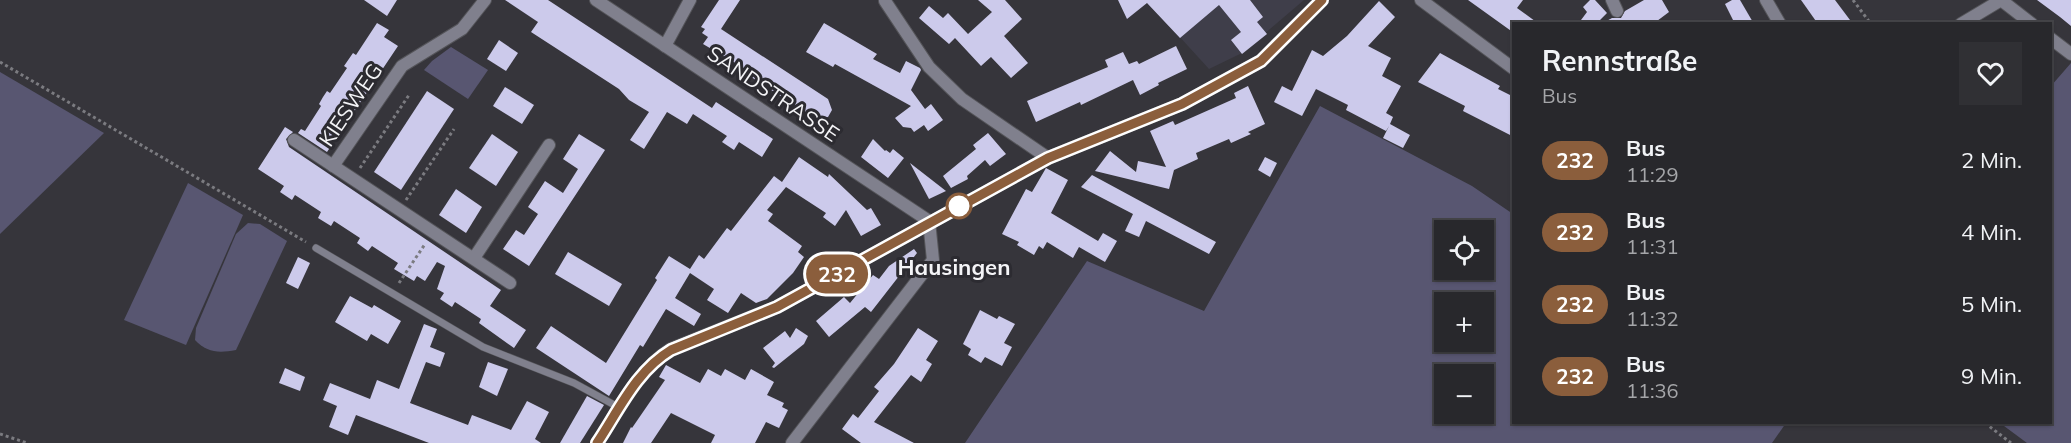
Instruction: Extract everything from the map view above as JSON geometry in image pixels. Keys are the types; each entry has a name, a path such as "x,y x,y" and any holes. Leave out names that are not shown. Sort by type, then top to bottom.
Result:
{"street":[{"name":"KIESWEG","path":"333,166 402,66 462,29 485,0"},
{"name":"SANDSTRASSE","path":"596,0 929,221"},
{"path":"665,46 690,0"},
{"path":"597,443 647,367 671,350 777,307 929,221 1048,158 1182,104 1261,61 1322,0"},
{"path":"1421,0 1512,68"},
{"path":"1766,0 1779,22"},
{"path":"1963,22 1985,3 2001,0 2029,22"},
{"path":"885,1 930,67 962,99 1048,158"},
{"path":"2052,40 2071,54"},
{"name":"KIESWEG","path":"294,140 510,283"},
{"path":"474,258 549,146"},
{"path":"792,443 933,260 929,221"}],"lane":[{"path":"316,248 483,347 574,383 620,408"}],"path":[{"path":"1853,0 1870,22"},
{"path":"0,62 316,248"},
{"path":"353,179 409,95"},
{"path":"400,210 454,129"},
{"path":"392,293 433,232"},
{"path":"1986,424 2011,443"},
{"path":"0,434 27,443"}],"shaded area":[{"path":"1146,0 1304,0 1242,53 1209,69"},
{"path":"451,47 488,70 468,99 424,70"},
{"path":"2071,63 2071,443 2027,443 2001,424 2052,424 2052,85"},
{"path":"0,72 104,133 0,234"},
{"path":"1320,106 1472,186 1512,213 1512,424 1785,424 1772,443 965,443 1087,261 1204,311"},
{"path":"188,183 243,215 186,345 124,320"},
{"path":"248,223 260,224 287,241 236,350 219,352 209,350 195,340 196,328 236,234"}],"building":[{"path":"364,0 397,0 387,16"},
{"path":"505,0 548,0 712,108 716,102 773,139 762,157 739,142 734,150 722,142 727,136 693,114 687,124 667,112 644,149 630,140 649,112 629,100 619,89 531,32 538,22"},
{"path":"719,0 740,0 721,29 828,99 832,110 828,117 816,119 745,73 747,70 703,44 708,37 702,33 705,29 701,27"},
{"path":"978,0 1005,0 1022,19 1004,36 1028,63 1011,78 991,57 981,66 955,38 949,44 919,18 929,6 943,18 948,13 968,34 992,12"},
{"path":"1118,0 1250,0 1263,17 1257,22 1267,34 1242,54 1231,40 1241,32 1219,5 1180,38 1147,3 1127,19"},
{"path":"1468,0 1523,0 1517,8 1536,22 1512,22 1512,32"},
{"path":"1590,0 1595,0 1607,13 1598,22 1580,22 1587,12 1583,7"},
{"path":"1644,0 1662,0 1669,12 1656,22 1605,22 1612,18 1621,18 1625,11"},
{"path":"1732,0 1740,0 1753,22 1734,22 1725,4"},
{"path":"1801,0 1835,0 1852,22 1817,22"},
{"path":"2037,0 2071,0 2071,26 2060,17"},
{"path":"1379,1 1395,17 1368,46 1391,58 1382,76 1401,86 1386,113 1393,117 1390,124 1410,135 1403,148 1383,138 1389,126 1386,131 1346,110 1348,105 1316,89 1302,116 1274,102 1282,86 1292,91 1312,50 1323,56 1347,36"},
{"path":"377,23 389,30 384,37 398,46 327,152 298,133 301,129 305,131 321,106 319,104 327,91 330,93 347,68 344,66 353,53 356,55"},
{"path":"824,23 877,54 873,59 900,73 906,61 920,68 911,90 925,109 931,104 943,120 928,131 924,125 914,132 911,128 903,127 895,118 911,106 835,64 833,67 806,52"},
{"path":"499,40 518,53 506,71 487,59"},
{"path":"1176,46 1187,69 1158,83 1159,85 1140,95 1133,80 1081,105 1080,102 1036,122 1027,101 1108,67 1105,60 1123,52 1129,64 1137,61 1139,64"},
{"path":"1440,53 1500,86 1498,89 1512,96 1512,136 1463,111 1465,106 1418,82"},
{"path":"1248,86 1265,124 1248,132 1251,134 1231,143 1229,139 1196,153 1198,159 1174,170 1169,189 1095,171 1110,151 1136,172 1138,161 1166,167 1150,131 1173,121 1175,125 1236,98 1234,93"},
{"path":"505,87 534,105 522,124 493,106"},
{"path":"427,91 454,109 401,190 374,172"},
{"path":"285,127 293,132 286,139 289,147 501,290 490,306 526,330 514,348 479,323 481,319 455,302 452,307 440,299 444,293 437,289 445,266 437,262 425,281 417,276 414,281 394,269 398,263 372,246 368,251 357,243 360,238 334,221 331,226 318,218 321,212 295,195 292,200 280,192 284,186 258,169"},
{"path":"988,133 1006,154 990,166 985,160 967,176 968,179 951,188 943,176 976,149 973,145"},
{"path":"492,134 518,152 496,186 469,168"},
{"path":"579,134 605,150 529,266 503,249 516,230 524,235 538,214 528,207 545,181 563,193 578,169 563,159"},
{"path":"873,139 885,151 890,153 893,149 904,158 888,178 861,157"},
{"path":"799,157 828,177 829,174 867,210 871,208 881,225 861,236 846,210 835,226 823,217 826,213 786,187 767,210 773,214 768,221 802,246 798,252 804,257 793,273 767,299 756,303 741,293 728,313 707,300 714,289 690,273 675,298 701,314 694,326 666,309 643,347 640,345 609,396 536,348 551,326 606,363 657,280 655,278 669,256 690,269 699,255 704,259 727,228 731,231 774,176 782,182"},
{"path":"1265,157 1277,163 1270,177 1258,170"},
{"path":"910,163 946,191 929,199"},
{"path":"1046,168 1068,180 1051,213 1098,241 1103,233 1117,241 1105,262 1079,247 1073,258 1047,242 1043,249 1039,246 1034,255 1017,245 1019,242 1002,234 1026,189 1032,192"},
{"path":"1092,175 1216,242 1209,254 1146,221 1139,237 1125,231 1133,214 1081,187"},
{"path":"456,189 482,207 466,233 439,215"},
{"path":"914,249 917,253 871,312 865,307 829,337 816,321 844,297 850,303 873,275 879,279 889,266"},
{"path":"568,252 622,284 609,306 555,274"},
{"path":"298,257 310,263 298,289 286,283"},
{"path":"350,296 372,308 374,305 401,321 388,344 371,334 367,341 335,322"},
{"path":"980,310 997,319 999,316 1015,324 1004,343 1012,347 1002,366 985,357 981,363 968,355 971,349 963,344"},
{"path":"424,324 437,329 430,347 445,353 440,367 426,362 410,403 468,425 472,415 511,430 527,401 549,412 535,439 541,443 429,443 356,415 348,435 329,427 337,406 323,400 330,383 370,399 377,380 399,389"},
{"path":"796,328 808,336 804,344 774,368 772,367 775,363 763,348 785,331 790,338"},
{"path":"918,328 938,341 926,360 932,364 921,382 911,375 874,422 914,443 861,443 842,429 853,414 858,418 879,391 874,387 894,364"},
{"path":"488,362 508,369 497,396 479,387"},
{"path":"666,365 700,383 708,369 721,376 725,369 745,380 751,369 774,382 767,395 784,403 782,407 788,410 779,428 766,422 755,443 711,443 715,435 671,413 651,443 623,443 631,427 665,380 659,377"},
{"path":"285,368 305,377 300,391 279,383"},
{"path":"587,396 604,405 580,443 560,443"}],"bus line":[{"name":"232","path":"597,443 639,378 657,358 671,350 777,307 929,221 1048,158 1182,104 1261,61 1322,0"}],"district":[{"name":"Hausingen","path":"954,267"}]}
